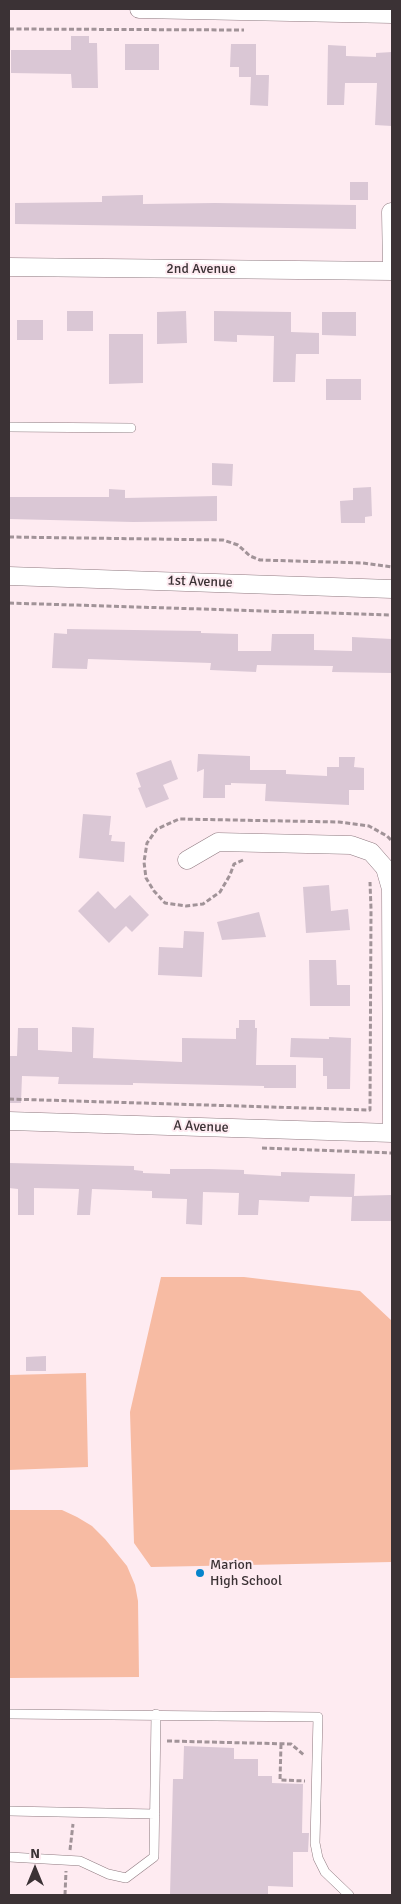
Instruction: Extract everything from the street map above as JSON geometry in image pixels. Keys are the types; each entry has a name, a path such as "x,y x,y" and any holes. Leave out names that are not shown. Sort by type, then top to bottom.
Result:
{"street":[{"path":"139,9 293,10 392,14"},
{"path":"391,212 392,270"},
{"name":"2nd Avenue","path":"9,268 392,270"},
{"name":"1st Avenue","path":"9,576 392,588"},
{"path":"187,860 218,842 351,845 371,852 385,868 390,889 392,1133"},
{"name":"A Avenue","path":"9,1121 392,1133"}],"lane":[{"path":"9,427 131,428"},
{"path":"9,1714 318,1717 315,1842 318,1858 325,1872 349,1895"},
{"path":"9,1857 80,1861 108,1874 126,1878 154,1857 156,1714"},
{"path":"9,1811 156,1814"}],"path":[{"path":"9,29 252,30"},
{"path":"9,538 224,540 238,544 250,556 260,560 363,563 392,567"},
{"path":"9,603 392,615"},
{"path":"244,860 234,864 220,892 203,904 186,906 165,903 146,878 144,862 147,843 157,829 179,819 339,822 368,826 387,836 392,841"},
{"path":"9,1099 370,1110 371,909 370,881 367,875"},
{"path":"305,1774 305,1782 280,1780 281,1744 292,1744 306,1757"}],"shaded area":[{"path":"161,1277 244,1277 360,1291 392,1321 392,1562 151,1567 134,1543 130,1412"},
{"path":"86,1373 88,1467 9,1470 9,1375"},
{"path":"9,1510 62,1510 77,1517 92,1526 127,1566 135,1585 138,1601 139,1677 9,1678"}],"building":[{"path":"71,36 89,36 89,43 97,43 98,88 72,88 71,74 11,73 11,50 71,50"},
{"path":"125,44 159,44 159,70 125,70"},
{"path":"231,44 256,44 256,75 269,75 268,106 250,105 251,77 239,77 239,67 230,67"},
{"path":"328,45 346,46 346,56 376,57 376,53 392,52 392,126 375,125 377,83 345,83 344,105 327,105"},
{"path":"350,182 368,182 368,200 350,200"},
{"path":"143,195 143,204 356,205 356,229 15,224 15,203 102,202 102,196"},
{"path":"67,311 93,311 93,331 67,331"},
{"path":"186,311 187,343 157,344 157,312"},
{"path":"214,311 291,312 291,332 319,333 319,354 296,354 295,382 273,382 274,336 237,335 237,342 214,341"},
{"path":"322,312 356,312 356,336 322,335"},
{"path":"17,320 43,320 43,340 17,340"},
{"path":"109,334 143,334 143,383 109,384"},
{"path":"326,379 361,379 361,400 326,400"},
{"path":"212,463 233,464 232,486 212,485"},
{"path":"371,487 372,516 365,517 365,523 341,523 340,501 353,500 353,488"},
{"path":"109,489 125,490 125,498 217,496 217,521 133,522 9,519 9,497 109,497"},
{"path":"67,629 201,631 201,633 238,634 238,651 271,651 272,634 314,634 314,650 352,651 352,637 392,639 392,673 332,672 333,666 257,665 256,672 210,670 211,663 88,659 87,669 52,668 54,633 67,634"},
{"path":"198,754 250,756 250,770 286,770 286,774 327,776 327,767 339,767 339,757 355,757 354,767 364,768 364,790 349,790 349,805 265,801 266,784 231,783 231,785 225,785 225,798 203,798 204,769 197,772"},
{"path":"171,760 178,779 163,785 169,799 146,808 138,788 141,787 136,773"},
{"path":"83,814 111,816 109,835 112,835 111,841 125,842 124,862 79,858"},
{"path":"329,885 331,911 348,909 350,930 306,933 303,887"},
{"path":"98,891 115,909 130,895 149,915 132,932 126,926 109,943 78,911"},
{"path":"259,912 266,937 222,940 217,922"},
{"path":"184,931 204,932 202,977 158,975 159,947 183,948"},
{"path":"309,960 336,960 337,985 350,985 350,1006 310,1006"},
{"path":"239,1020 255,1020 255,1028 257,1028 256,1065 296,1065 296,1088 133,1083 133,1085 58,1084 59,1077 22,1076 21,1103 9,1103 9,1056 17,1056 18,1028 38,1028 38,1050 72,1052 72,1027 94,1028 93,1058 182,1062 182,1038 236,1039 236,1028 239,1028"},
{"path":"329,1037 351,1038 350,1089 327,1089 327,1076 323,1076 323,1058 290,1057 291,1038 329,1039"},
{"path":"9,1163 134,1166 134,1170 143,1171 143,1173 170,1174 170,1169 209,1169 244,1170 244,1174 281,1176 281,1172 355,1174 354,1196 392,1195 392,1221 351,1221 352,1197 310,1196 309,1202 259,1200 258,1215 238,1215 239,1193 203,1192 202,1225 186,1224 187,1199 152,1198 152,1191 92,1189 90,1215 77,1215 79,1189 34,1188 34,1215 18,1215 18,1189 9,1188"},
{"path":"46,1356 46,1371 26,1371 26,1357"},
{"path":"184,1746 234,1748 234,1759 258,1759 258,1776 272,1776 272,1783 303,1784 302,1833 309,1833 308,1852 293,1852 293,1887 268,1886 268,1895 170,1895 173,1779 183,1779"}],"place":[{"name":"Marion High School","path":"200,1573"}]}
